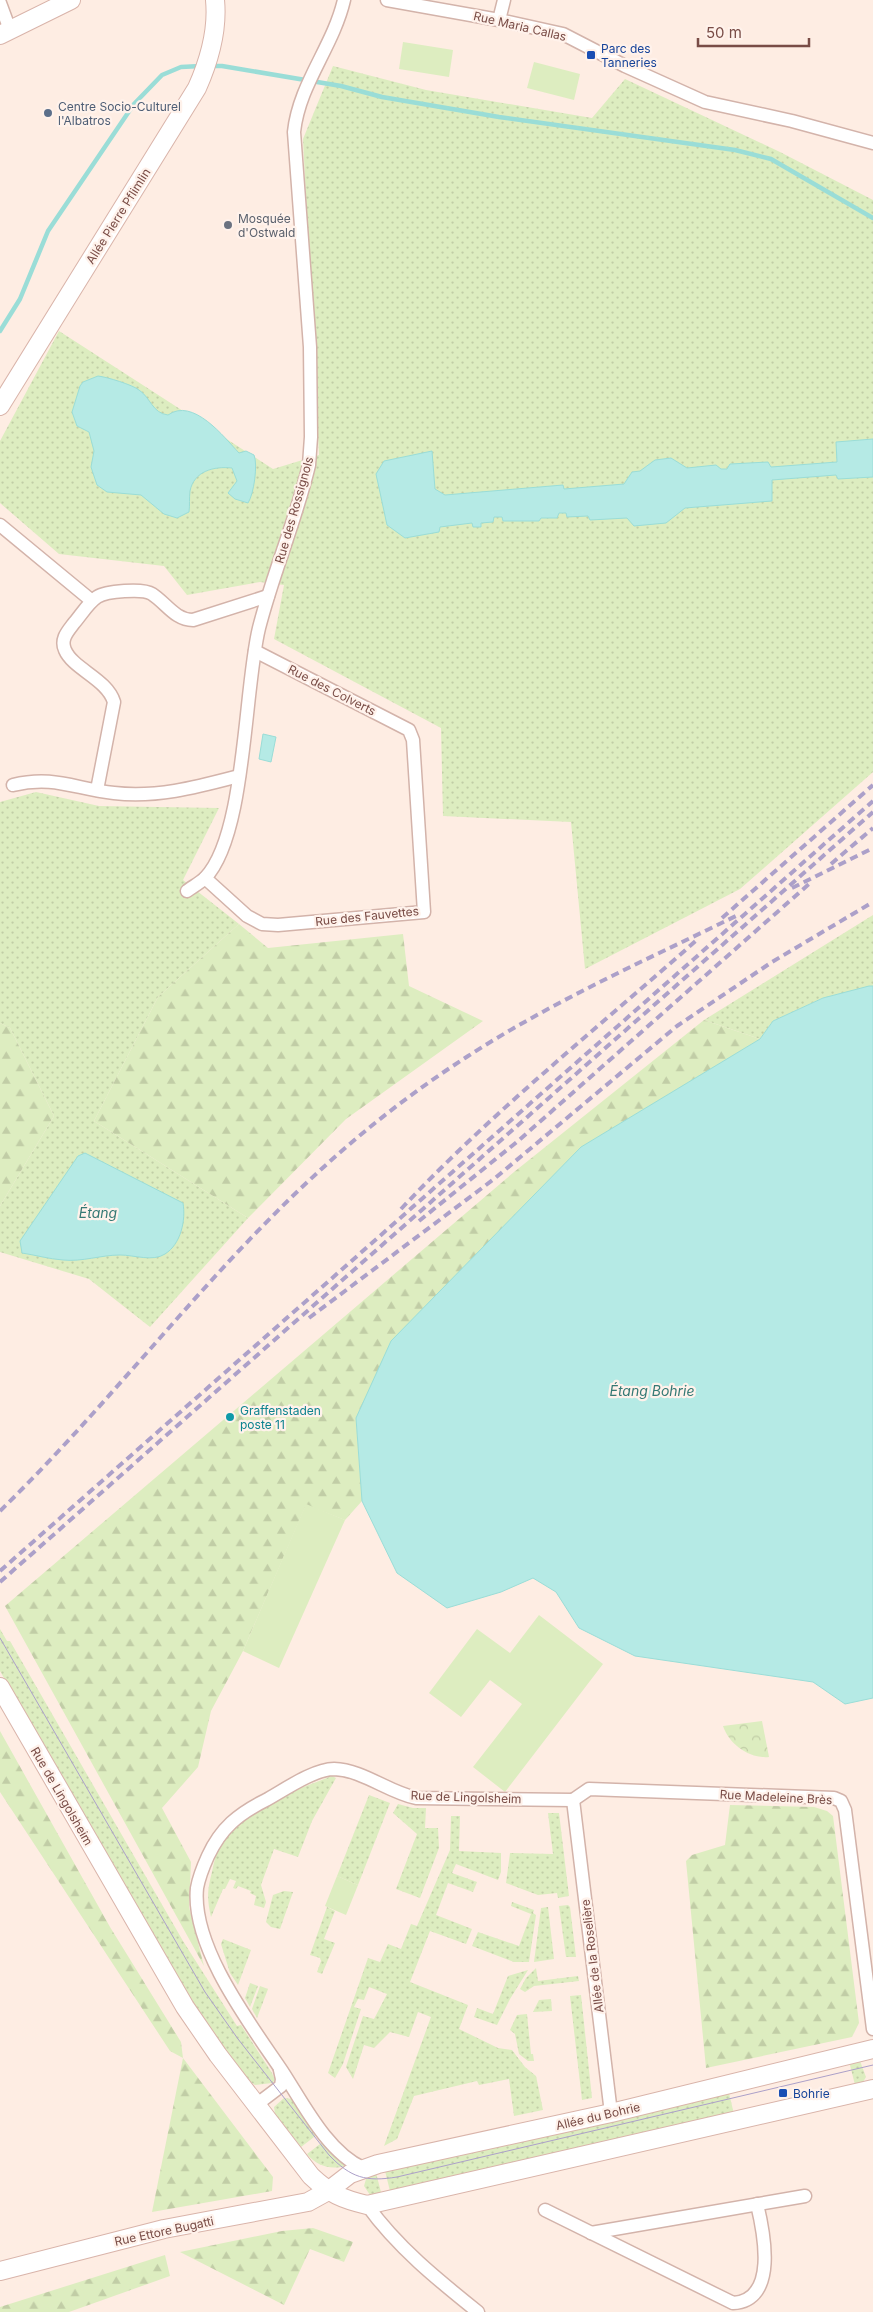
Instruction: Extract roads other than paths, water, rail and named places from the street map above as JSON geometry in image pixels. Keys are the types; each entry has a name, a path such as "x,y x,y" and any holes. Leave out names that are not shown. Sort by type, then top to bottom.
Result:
{"main road":[{"path":"5,32 71,0"},
{"name":"Allée Pierre Pflimlin","path":"0,406 197,88 206,62 217,18 215,0"},
{"name":"Allée Pierre Pflimlin","path":"217,18 230,0"},
{"name":"Rue de Lingolsheim","path":"0,1687 185,2007 256,2105 311,2176 328,2192"},
{"name":"Allée du Bohrie","path":"328,2192 350,2174 363,2168 611,2113 873,2049"},
{"path":"328,2192 345,2200 367,2205 873,2089"},
{"name":"Rue Ettore Bugatti","path":"0,2271 164,2229 308,2202 328,2192"}],"street":[{"name":"Rue des Rossignols","path":"186,891 205,878 219,855 230,828 239,776 254,651 268,596 305,480 311,452 310,347 294,132 298,110 340,16 344,0"},
{"name":"Rue Maria Callas","path":"388,0 499,20 563,34 625,66 705,102 873,143"},
{"path":"499,20 504,0"},
{"path":"0,3 5,32"},
{"path":"0,525 92,602"},
{"path":"97,790 114,702 108,690 67,654 63,643 66,633 92,602 103,594 144,590 152,593 181,618 193,620 268,596"},
{"name":"Rue des Colverts","path":"254,651 409,730"},
{"name":"Rue des Fauvettes","path":"205,878 247,916 262,924 278,925 424,912 413,740 409,730"},
{"path":"13,785 34,780 48,780 97,790 135,794 163,793 239,776"},
{"name":"Rue de Lingolsheim","path":"363,2168 347,2160 336,2150 227,1988 206,1940 198,1909 197,1888 202,1869 214,1844 228,1824 241,1813 315,1774 332,1769 354,1773 402,1795 416,1798 573,1800"},
{"name":"Rue Madeleine Brès","path":"573,1800 588,1789 834,1798 841,1801 845,1810 873,2028"},
{"name":"Allée de la Roselière","path":"573,1800 611,2113"},
{"path":"256,2105 281,2086 282,2079 278,2066"},
{"path":"591,2233 805,2196"},
{"path":"545,2210 722,2299 739,2303 751,2299 763,2278 764,2236 757,2204"},
{"path":"367,2205 404,2248 435,2277 478,2312"}],"water":[{"path":"98,376 136,388 163,414 168,415 178,411 188,411 197,415 217,429 239,453 246,451 254,455 256,465 255,479 248,503 235,499 228,493 237,481 232,468 212,469 200,474 192,484 189,512 177,518 164,514 141,495 107,492 97,485 91,467 94,451 89,432 77,426 72,412 80,386 83,382"},
{"path":"873,439 873,477 838,479 836,475 772,480 772,501 685,508 666,523 634,526 627,518 590,520 588,516 567,517 566,513 559,513 557,518 541,518 539,521 503,521 502,517 494,517 493,522 481,523 481,527 473,527 472,523 440,527 439,532 405,538 387,525 376,474 384,461 432,451 435,489 445,495 563,485 564,489 624,484 632,472 640,471 655,460 671,458 687,468 716,465 721,469 727,469 730,464 768,462 771,467 837,462 836,442"},
{"path":"263,734 276,737 271,762 259,759"},
{"name":"Étang Bohrie","path":"873,986 873,1698 845,1704 813,1682 635,1656 579,1628 556,1592 533,1578 501,1592 447,1608 397,1573 362,1501 356,1418 391,1341 581,1147 760,1039 773,1021 823,998"},
{"name":"Étang","path":"85,1153 183,1203 183,1224 179,1238 170,1250 155,1258 113,1255 70,1260 22,1253 20,1241 78,1156"}],"waterway":[{"path":"0,331 20,299 48,231 134,104 162,75 181,67 201,66"},
{"path":"211,66 222,66 341,86 382,97 499,117 735,150 771,159 873,218"}],"tram line":[{"path":"0,1638 205,1992 238,2039 329,2155 352,2173 376,2179 397,2177 873,2065"}],"railway":[{"path":"722,918 873,785"},
{"path":"0,1571 873,801"},
{"path":"0,1582 873,812"},
{"path":"831,864 873,828"},
{"path":"792,888 873,848"},
{"path":"419,1221 518,1141 809,884"},
{"path":"309,1318 494,1179 677,1026 772,962 873,902"},
{"path":"0,1511 83,1425 242,1247 327,1164 377,1121 447,1070 531,1018 599,982 738,915"},
{"path":"401,1209 509,1104 699,938"}],"place":[{"name":"Parc des Tanneries","path":"591,55"},
{"name":"Centre Socio-Culturel l'Albatros","path":"48,113"},
{"name":"Mosquée d'Ostwald","path":"228,225"},
{"name":"Graffenstaden poste 11","path":"230,1417"},
{"name":"Bohrie","path":"783,2093"}]}
